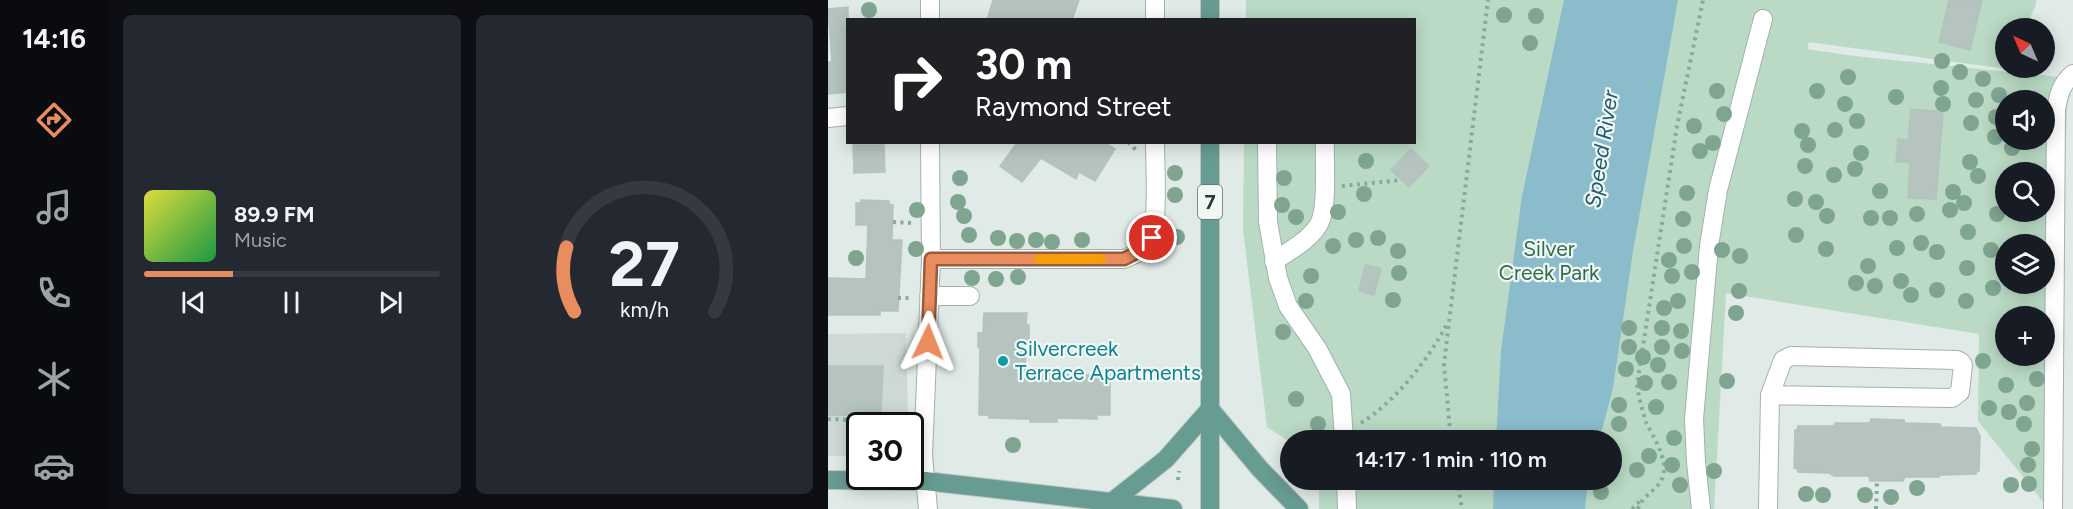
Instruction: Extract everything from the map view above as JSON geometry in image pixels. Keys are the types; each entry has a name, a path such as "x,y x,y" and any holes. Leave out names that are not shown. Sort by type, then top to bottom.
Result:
{"main road":[{"path":"1210,0 1210,18"},
{"name":"7","path":"1210,144 1210,509"},
{"path":"1117,505 1166,459 1210,409 1260,469 1299,509"},
{"path":"828,480 925,481 1117,505 1173,509"}],"street":[{"path":"930,0 930,18"},
{"path":"1155,0 1155,18"},
{"path":"1701,509 1694,418 1709,246 1718,190 1763,19"},
{"path":"2053,509 2056,111 2059,93 2073,74"},
{"path":"828,118 846,116"},
{"path":"928,509 923,455 931,259 930,144"},
{"path":"931,259 1124,259 1133,256 1152,238 1155,225 1155,144"},
{"path":"1267,144 1266,204 1278,278 1288,306 1317,348 1341,394 1343,430"},
{"path":"1274,261 1305,239 1319,224 1324,212 1325,144"},
{"path":"929,296 970,296"},
{"path":"1767,509 1770,395 1783,360 1791,356 1957,360 1963,365 1960,392 1952,398 1770,395"},
{"path":"1346,490 1347,509"}],"path":[{"path":"1450,430 1444,364 1488,0"},
{"path":"1632,509 1651,494 1663,476 1663,464 1646,421 1637,385 1675,137 1703,0"},
{"path":"1324,187 1401,180"},
{"path":"893,222 911,223"},
{"path":"898,298 910,298"},
{"path":"1354,430 1388,400 1427,358 1448,322"},
{"path":"828,418 846,420"},
{"path":"1876,509 1877,481"},
{"path":"1459,490 1462,508"},
{"path":"1638,509 1640,501"}],"shaded area":[{"path":"906,333 908,412 846,412 846,456 828,456 828,334"}],"green space":[{"name":"Silver Creek Park","path":"1246,0 2036,0 2030,18 1995,18 1995,67 1809,42 1807,49 1995,70 1995,78 2068,78 2053,509 2049,509 1978,421 1979,334 1726,293 1714,509 1319,509 1319,490 1622,490 1622,430 1280,430 1280,435 1267,427 1243,229 1244,144 1416,144 1416,18 1246,18"}],"water":[{"name":"Speed River","path":"1564,0 1678,0 1633,251 1613,388 1602,430 1497,430 1501,351 1522,196"},
{"path":"1494,490 1587,490 1585,509 1493,509"}],"building":[{"path":"993,0 1079,0 1073,18 988,18"},
{"path":"1949,0 1982,0 1970,50 1939,42"},
{"path":"848,7 846,92 828,94 828,62 832,62 828,9"},
{"path":"1911,109 1943,112 1936,199 1908,198 1910,162 1896,162 1898,139 1908,140"},
{"path":"1016,144 1107,144 1115,149 1095,181 1079,172 1076,179 1041,158 1022,182 1000,166"},
{"path":"853,145 884,145 885,172 854,173"},
{"path":"1411,149 1429,166 1409,187 1391,170"},
{"path":"861,200 889,201 889,204 893,205 892,240 902,240 898,311 880,311 880,315 828,315 828,278 866,279 868,225 856,225 856,203 861,203"},
{"path":"1365,265 1381,268 1374,295 1359,291"},
{"name":"Silvercreek Terrace Apartments","path":"984,313 1027,313 1026,325 1029,325 1029,342 1025,342 1026,374 1110,375 1110,415 1097,415 1097,419 1057,418 1057,422 1030,422 1030,419 989,418 989,415 979,415 980,349 978,333 983,333"},
{"path":"828,366 883,366 881,412 846,412 846,415 828,415"},
{"path":"1871,419 1940,424 1941,427 1976,428 1980,436 1979,471 1976,474 1941,475 1939,477 1905,477 1903,481 1870,481 1869,476 1834,476 1829,473 1798,472 1794,468 1795,430 1798,426 1870,423"}],"slow traffic":[{"path":"1039,259 1101,259"}],"place":[{"name":"Silvercreek Terrace Apartments","path":"1003,361"}],"route":[{"path":"928,342 931,259 1124,259 1143,249 1152,238"}]}
